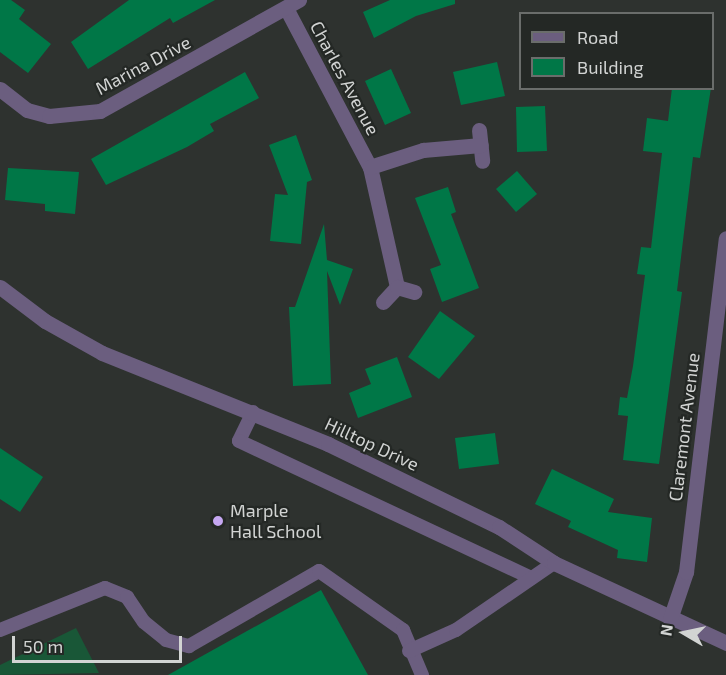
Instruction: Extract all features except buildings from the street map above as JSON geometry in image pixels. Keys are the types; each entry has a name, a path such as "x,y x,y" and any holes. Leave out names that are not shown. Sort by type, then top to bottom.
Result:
{"street":[{"name":"Marina Drive","path":"0,89 27,110 49,116 100,111 292,4"},
{"name":"Charles Avenue","path":"292,4 370,167 397,287"},
{"path":"370,167 423,150 481,145"},
{"name":"Claremont Avenue","path":"670,619 686,572 726,238"},
{"name":"Hilltop Drive","path":"0,287 45,321 102,353 253,412 467,511 554,563 670,619 726,643"},
{"path":"383,302 397,287 414,292"}],"lane":[{"path":"253,412 239,441 531,578"},
{"path":"409,651 456,630 554,563"},
{"path":"0,630 105,588 127,597 144,622 166,640 189,646 319,571 403,630 409,651 422,675"}],"green space":[{"path":"76,628 99,673 0,675 0,665"}],"place":[{"name":"Marple Hall School","path":"218,521"}]}
